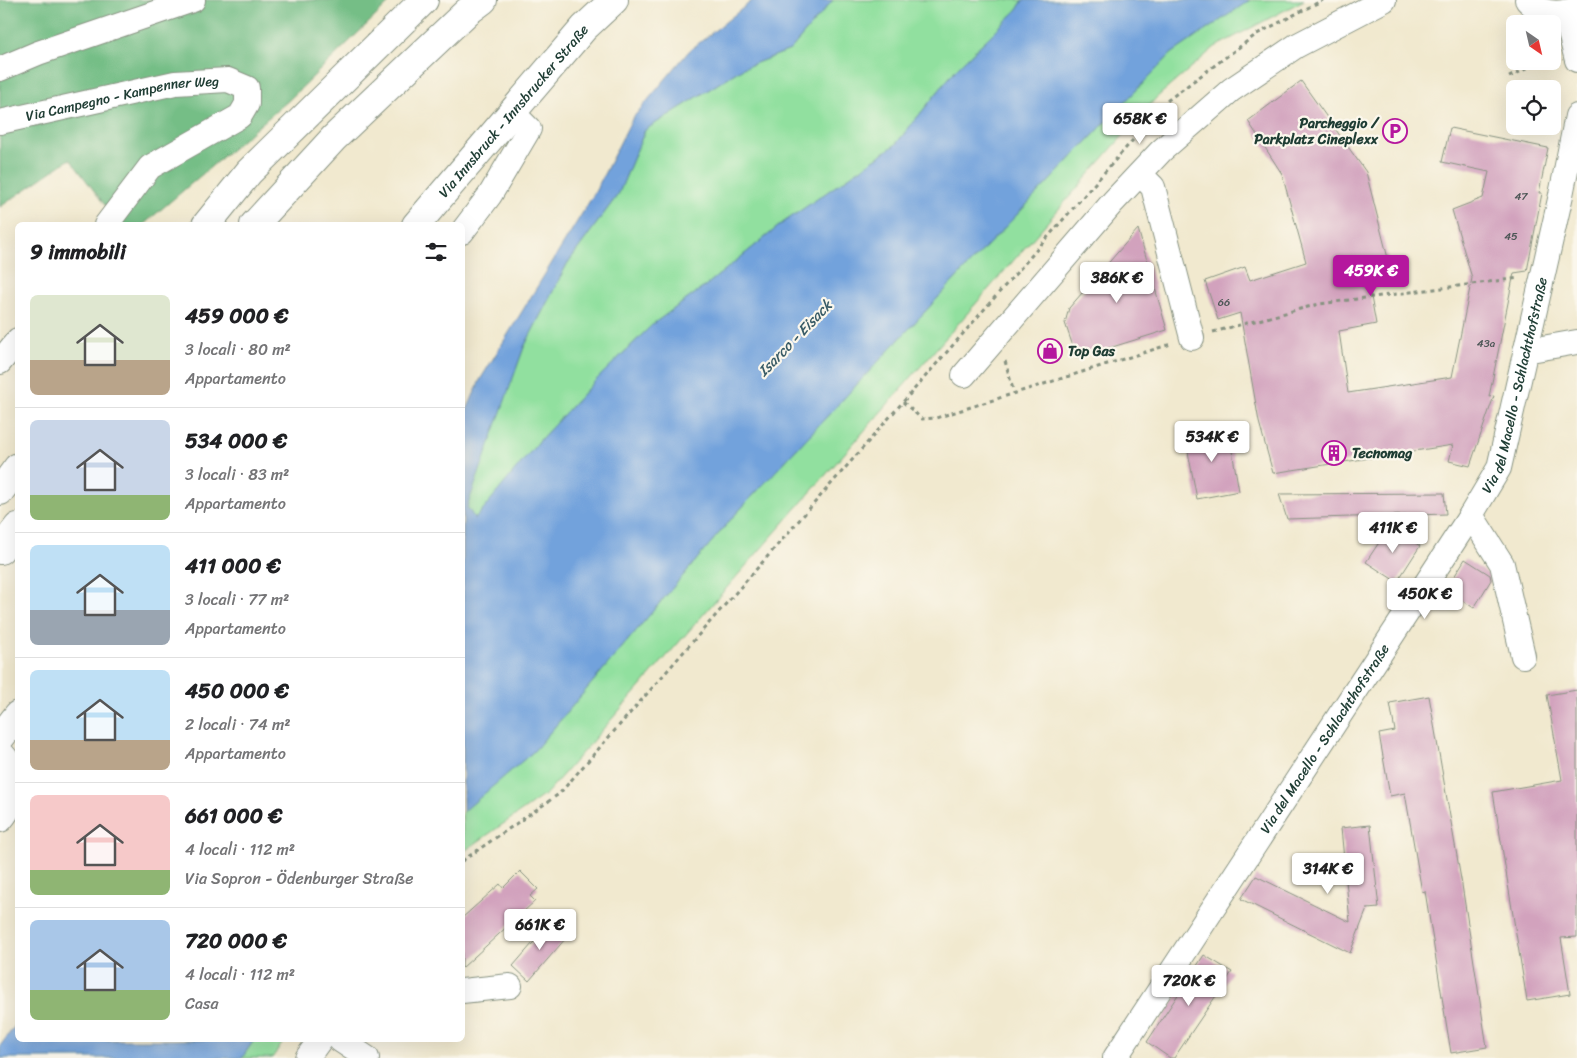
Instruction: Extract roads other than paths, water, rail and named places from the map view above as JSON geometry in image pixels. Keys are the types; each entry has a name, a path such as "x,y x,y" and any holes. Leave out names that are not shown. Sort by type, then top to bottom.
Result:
{"main road":[{"path":"208,222 249,172 424,0"},
{"path":"257,222 334,138 467,12 483,0"},
{"name":"Via Innsbruck - Innsbrucker Straße","path":"419,222 584,28 614,0"},
{"path":"0,491 15,472"},
{"path":"0,550 15,531"},
{"path":"0,738 15,719"},
{"path":"0,754 10,772 12,787 7,820"}],"street":[{"path":"0,69 38,53 193,0"},
{"path":"964,375 1113,202 1161,151 1231,90 1296,46 1384,0"},
{"path":"1527,0 1537,9 1553,14 1571,11 1577,60"},
{"name":"Via Campegno - Kampenner Weg","path":"0,122 175,83 228,80 247,88 247,104 240,116 150,167 108,222"},
{"path":"465,228 490,196 529,129 512,112"},
{"name":"Via del Macello - Schlachthofstraße","path":"1114,1058 1471,515 1499,468 1577,116"},
{"path":"1140,174 1153,187 1192,338"},
{"path":"1525,351 1577,342"},
{"path":"0,362 15,344"},
{"path":"1471,515 1502,564 1523,656"},
{"path":"465,991 510,986"},
{"path":"307,1058 319,1042"},
{"path":"343,1042 368,1058"}],"water":[{"name":"Isarco - Eisack","path":"753,0 833,0 790,50 743,68 645,130 619,193 567,264 524,347 467,507 475,519 541,439 594,382 653,324 704,287 784,222 895,145 957,68 1017,10 1023,0 1250,0 1171,54 962,272 732,518 534,751 465,810 465,414 480,380 594,194 632,119 689,51"},
{"path":"15,1026 15,1042 253,1042 242,1058 0,1058 0,1046"}],"place":[{"name":"Parcheggio / Parkplatz Cineplexx","path":"1395,131"},
{"name":"Top Gas","path":"1050,351"},
{"name":"Tecnomag","path":"1334,453"}]}
